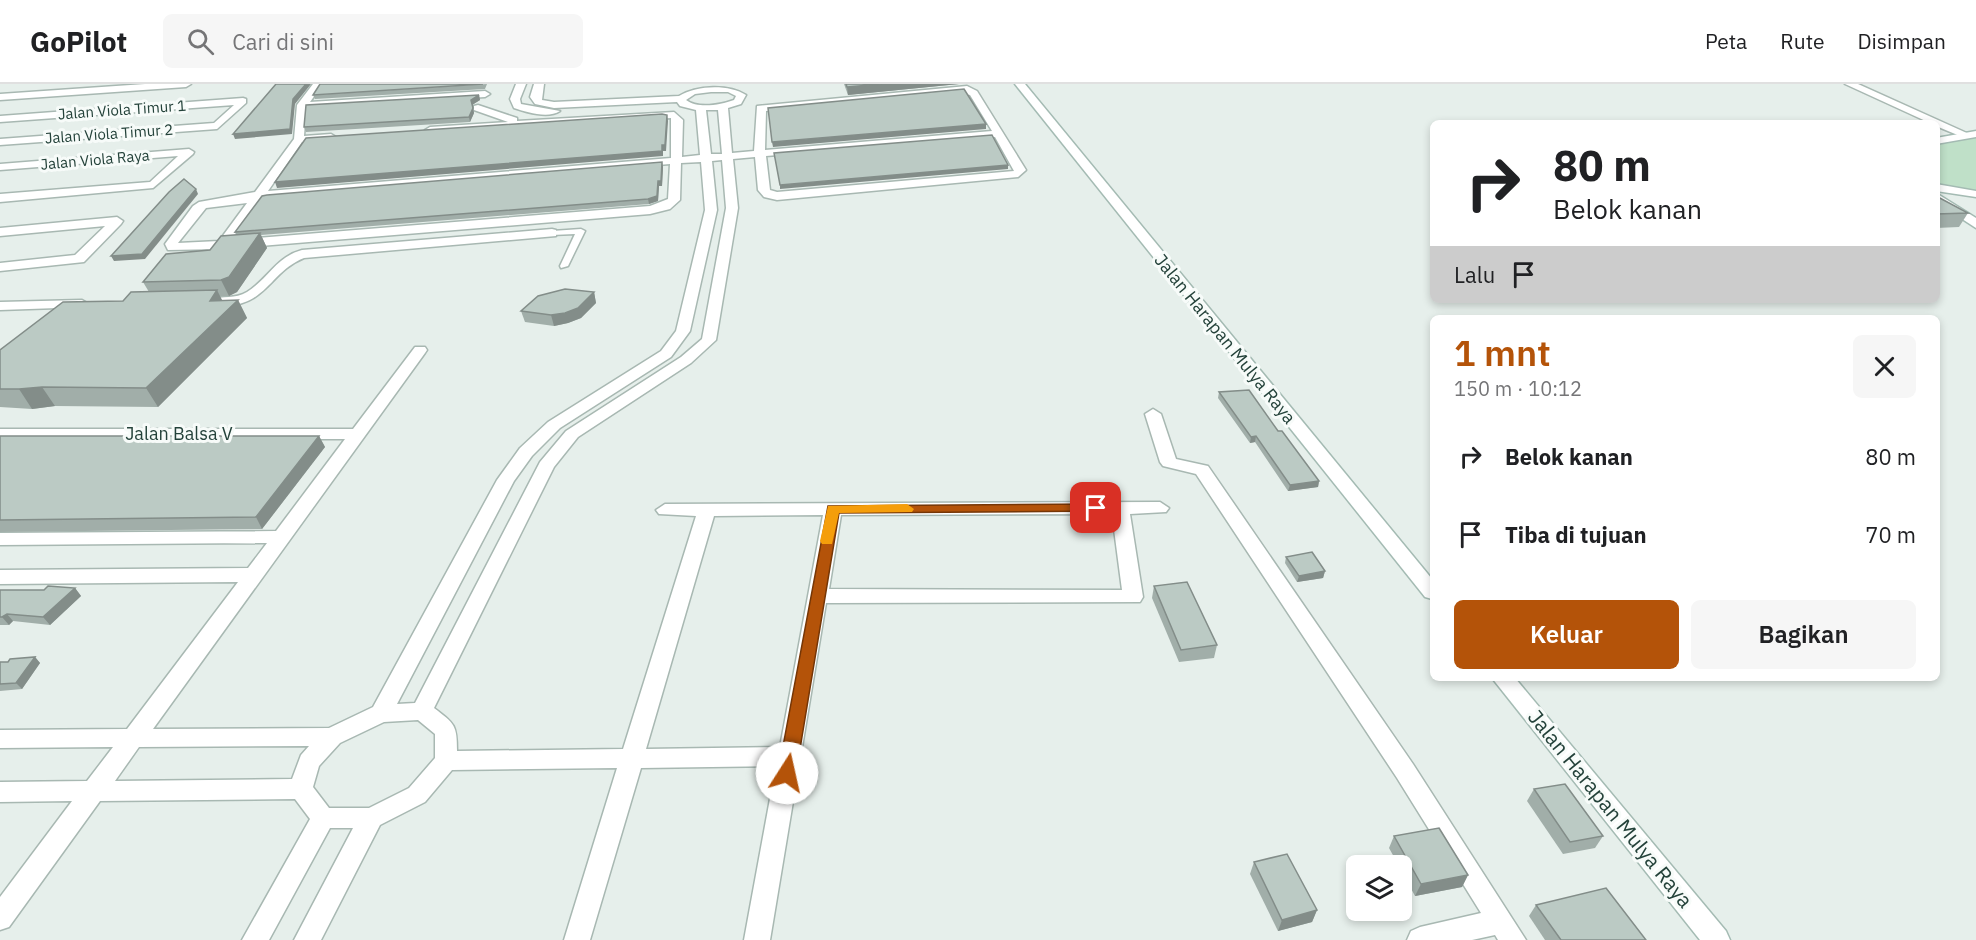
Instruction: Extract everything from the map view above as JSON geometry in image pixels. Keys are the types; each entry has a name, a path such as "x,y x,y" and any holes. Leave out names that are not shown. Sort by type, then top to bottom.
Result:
{"street":[{"path":"0,97 186,84"},
{"path":"223,246 266,182 299,139 299,116 302,105 318,84"},
{"path":"521,84 515,99 517,106 530,110 553,112 682,102 692,92 711,88 741,94 738,102 723,107 701,109 682,102 554,105 538,102 535,97 539,84"},
{"name":"Jalan Harapan Mulya Raya","path":"1020,84 1430,590"},
{"path":"1850,84 1932,120"},
{"path":"302,105 487,89"},
{"path":"470,127 487,89"},
{"path":"955,89 974,93 996,130 1020,170 1018,174 777,196 768,195 764,190 760,148 761,108 955,89"},
{"name":"Jalan Viola Timur 1","path":"0,119 243,101 217,126"},
{"path":"422,711 546,466 572,435 686,360 709,339 732,208 723,107"},
{"path":"478,108 528,123"},
{"path":"381,713 506,480 526,452 554,425 666,354 683,331 711,210 701,109"},
{"path":"413,131 674,115 678,120 676,155 674,200 666,206 650,210 181,249 171,244 197,209 203,205 257,197 676,155 707,152 996,130"},
{"path":"1940,123 1964,134"},
{"name":"Jalan Viola Timur 2","path":"0,142 217,126"},
{"path":"1940,140 1964,134 1976,134"},
{"path":"299,139 345,136"},
{"name":"Jalan Viola Raya","path":"0,167 189,152 153,185 0,198"},
{"path":"266,182 676,155"},
{"path":"1940,188 1976,194"},
{"path":"1940,199 1975,222"},
{"path":"711,210 732,208"},
{"path":"0,232 117,221 79,260 0,267"},
{"path":"206,302 244,299 256,292 289,258 302,254 552,233"},
{"path":"0,306 100,304"},
{"path":"0,918 420,350"},
{"path":"1153,414 1169,462 1202,470 1405,771 1506,930 1420,940"},
{"name":"Jalan Balsa V","path":"0,434 358,434"},
{"path":"818,596 1133,597 1120,508"},
{"path":"665,510 1160,508"},
{"path":"577,940 707,509"},
{"path":"757,940 833,509"},
{"path":"0,539 282,537"},
{"path":"0,577 253,575"},
{"name":"Jalan Harapan Mulya Raya","path":"1505,681 1717,940"},
{"path":"301,789 309,762 333,737 381,713 422,711 446,730 446,761 417,795 370,818 323,818"},
{"path":"0,740 333,737"},
{"path":"446,761 790,756"},
{"path":"0,792 301,789"},
{"path":"301,789 323,818"},
{"path":"255,940 323,818"},
{"path":"307,940 370,818"}],"lane":[{"path":"552,233 581,231 564,266"}],"green space":[{"path":"1976,134 1976,194 1940,188 1940,140"}],"building":[{"path":"276,84 306,84 293,99 290,129 233,134"},
{"path":"320,84 483,84 313,95"},
{"path":"846,84 881,84 847,87"},
{"path":"964,89 986,124 772,142 768,108"},
{"path":"479,95 471,100 473,108 469,117 304,127 306,105"},
{"path":"667,115 665,145 662,145 662,151 275,182 306,138"},
{"path":"992,135 1008,165 780,185 774,153"},
{"path":"662,162 657,196 648,199 235,232 262,196 267,195"},
{"path":"184,179 196,189 142,254 111,256 169,192"},
{"path":"1940,198 1968,213 1940,214"},
{"path":"260,233 229,277 221,280 143,282 166,254 210,250 221,236"},
{"path":"565,289 594,292 578,308 565,313 551,315 521,311 538,296"},
{"path":"217,290 210,301 238,300 146,388 0,389 0,350 63,302 123,301 131,292"},
{"path":"1249,390 1278,431 1282,431 1319,481 1290,485 1256,436 1251,437 1219,392"},
{"path":"0,436 319,436 256,517 0,520"},
{"path":"1312,552 1325,571 1299,576 1286,557"},
{"path":"1187,582 1217,645 1181,650 1154,586"},
{"path":"48,586 75,588 43,617 7,614 0,617 0,590 44,590"},
{"path":"35,657 16,683 0,684 0,662"},
{"path":"1565,784 1603,836 1570,842 1534,789"},
{"path":"1439,828 1468,875 1421,884 1412,868 1412,855 1405,855 1394,836"},
{"path":"1287,854 1317,910 1282,920 1254,862"},
{"path":"1606,888 1646,940 1561,940 1536,905"}],"slow traffic":[{"path":"827,541 833,509 907,509"}],"route":[{"path":"787,773 833,509 1096,508"}]}
